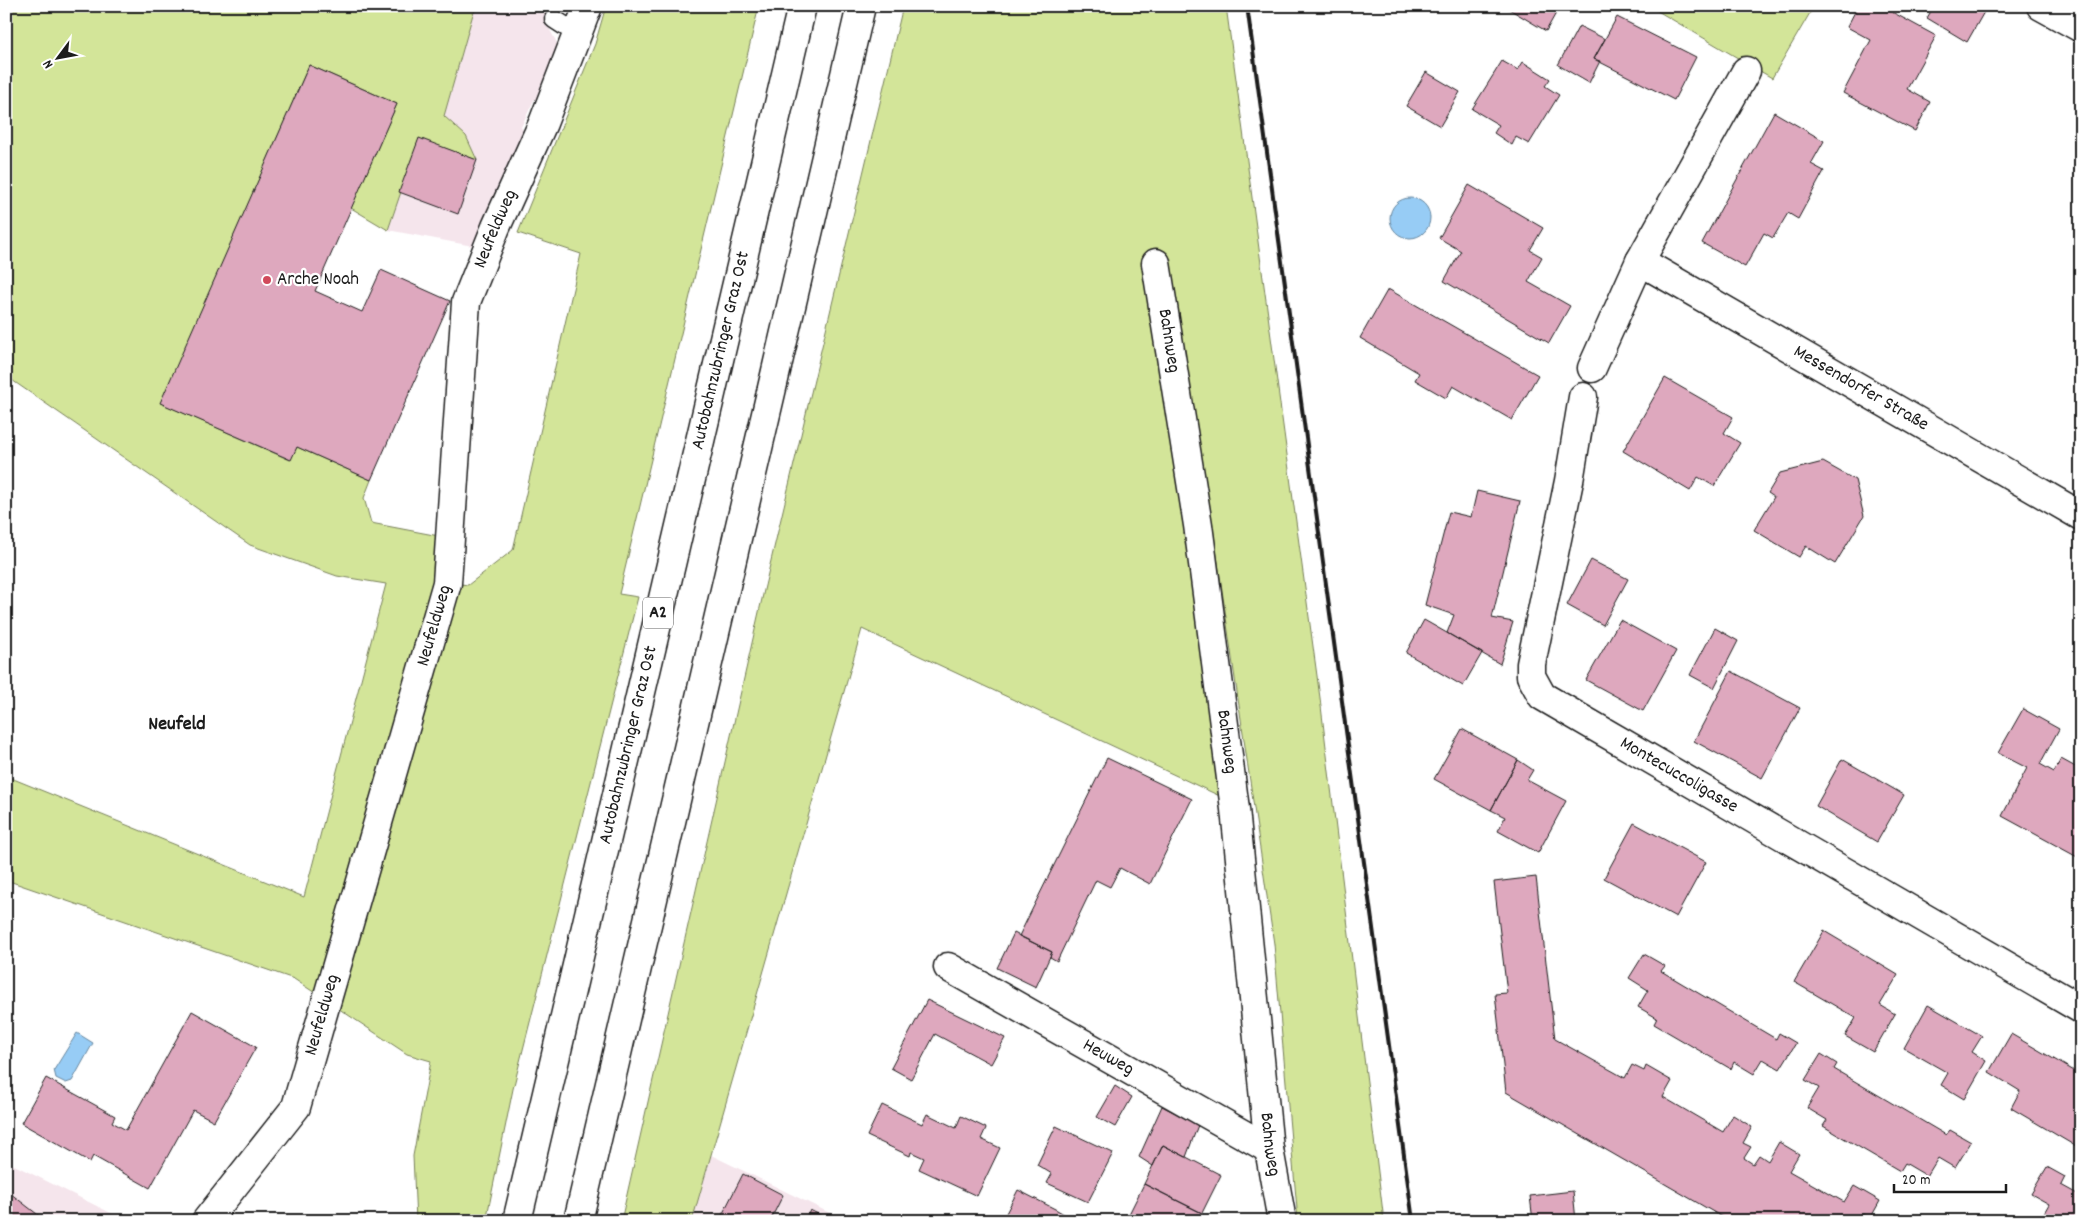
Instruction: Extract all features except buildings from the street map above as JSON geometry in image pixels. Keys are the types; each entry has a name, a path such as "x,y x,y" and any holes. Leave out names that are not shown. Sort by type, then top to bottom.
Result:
{"main road":[{"name":"Neufeldweg","path":"206,1221 296,1107 446,583 466,302 496,227 543,123 588,6"},
{"name":"Autobahnzubringer Graz Ost","path":"516,1221 802,6"},
{"path":"578,1221 860,6"},
{"path":"2041,6 2081,28"},
{"path":"1592,368 1640,261 1746,71"},
{"name":"Messendorfer Straße","path":"1640,261 2081,516"},
{"name":"Bahnweg","path":"1156,263 1198,525 1235,809 1269,1149 1282,1221"},
{"name":"Montecuccoligasse","path":"1583,397 1569,481 1531,664 1531,676 1542,696 2081,1009"},
{"name":"Heuweg","path":"948,967 1269,1149"}],"lane":[{"path":"554,19 577,34"}],"shaded area":[{"path":"478,6 560,6 550,30 558,45 543,93 534,100 521,127 526,135 478,247 388,230 419,138 477,159 466,136 444,116 473,14"},
{"path":"711,1155 846,1221 692,1221"},
{"path":"6,1161 127,1221 6,1221"}],"green space":[{"path":"6,6 478,6 473,14 444,116 466,136 477,160 419,139 388,230 351,208 397,104 309,65 161,403 290,460 297,447 371,480 364,498 371,523 439,536 447,582 468,585 513,550 581,254 518,233 595,44 606,6 759,6 619,594 638,597 513,1089 486,1221 416,1221 413,1156 431,1061 407,1054 294,979 6,880 6,776 304,897 386,584 337,576 250,545 6,376"},
{"path":"903,6 1226,6 1320,698 1384,1221 1298,1221 1274,944 1211,515 1161,284 1224,798 862,629 692,1221 621,1221 764,590"},
{"path":"1649,6 1814,6 1772,78"}],"water":[{"path":"1414,198 1421,201 1427,207 1430,218 1429,226 1421,235 1414,238 1406,238 1399,235 1391,226 1390,214 1393,207 1402,199"},
{"path":"77,1033 93,1043 72,1081 66,1083 56,1078 54,1070"}],"railway":[{"path":"1247,6 1413,1221"}],"place":[{"name":"Arche Noah","path":"267,280"}],"district":[{"name":"Neufeld","path":"177,725"}]}
